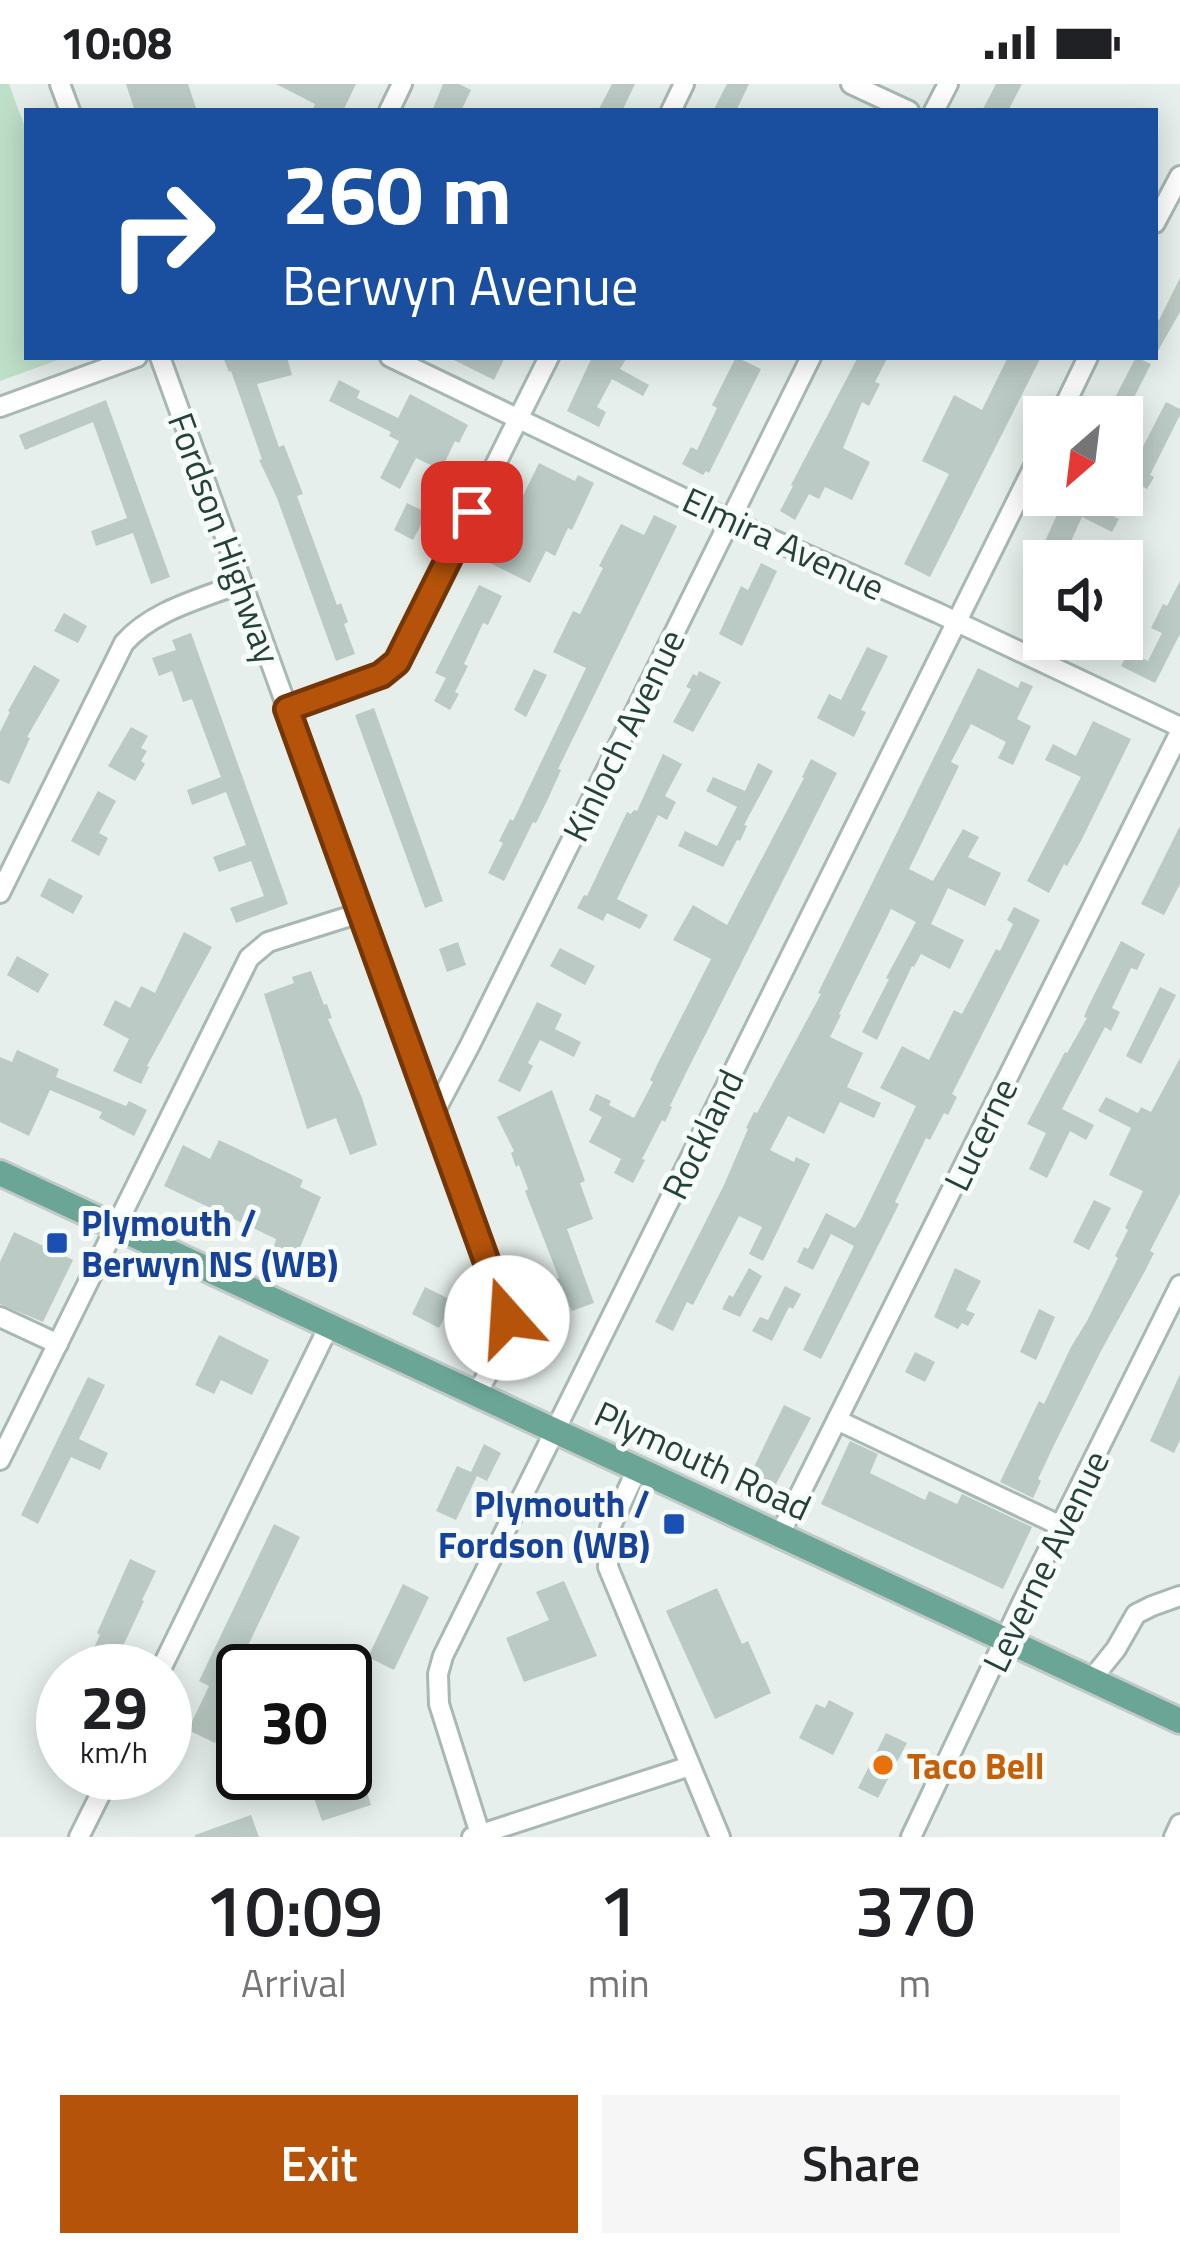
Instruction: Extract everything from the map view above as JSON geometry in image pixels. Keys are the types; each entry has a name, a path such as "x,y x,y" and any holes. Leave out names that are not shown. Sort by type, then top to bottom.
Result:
{"main road":[{"name":"Plymouth Road","path":"0,1173 1180,1721"}],"street":[{"path":"851,84 903,108"},
{"path":"1158,218 1180,176"},
{"path":"1158,226 1176,235"},
{"path":"0,407 129,360"},
{"name":"Fordson Highway","path":"161,360 507,1318 504,1341 477,1394"},
{"name":"Elmira Avenue","path":"395,360 1180,729"},
{"path":"287,709 381,675 397,662 548,360"},
{"name":"Kinloch Avenue","path":"434,1113 810,360"},
{"path":"1069,396 1087,360"},
{"name":"Rockland","path":"478,1836 439,1704 443,1656 1023,488"},
{"path":"0,893 124,643 152,619 242,583"},
{"name":"Lucerne","path":"779,1536 1180,729"},
{"path":"0,1460 248,958 268,942 360,913"},
{"name":"Leverne Avenue","path":"911,1837 1180,1285"},
{"path":"0,1317 58,1344"},
{"path":"173,1644 329,1326"},
{"path":"837,1420 1060,1526"},
{"path":"637,1469 610,1528 608,1568 720,1837"},
{"path":"1091,1680 1117,1649 1136,1614 1180,1596"},
{"path":"478,1836 690,1766"},
{"path":"79,1837 97,1800"},
{"path":"1174,1837 1180,1824"}],"green space":[{"path":"0,84 9,84 24,125 24,360 58,360 0,381"}],"building":[{"path":"126,84 188,84 196,108 134,108"},
{"path":"276,84 356,84 344,108 313,108 315,104"},
{"path":"443,84 471,90 462,108 433,108"},
{"path":"612,84 635,84 623,108 600,108"},
{"path":"727,84 749,84 737,108 715,108"},
{"path":"996,84 1022,84 1010,108 984,108"},
{"path":"1180,278 1180,312 1158,351 1159,320"},
{"path":"224,360 288,360 292,375 257,384 279,447 284,445 303,494 297,496 337,605 341,603 348,622 344,624 355,654 336,661"},
{"path":"454,360 504,360 494,380"},
{"path":"591,360 625,360 620,369 649,385 643,396 612,379 597,407 606,412 599,427 567,411"},
{"path":"734,360 761,369 709,473 703,475 682,464 691,447 697,450 717,408 712,405"},
{"path":"856,360 886,360 875,382 880,384 869,406 862,402 843,448 870,462 852,500 825,487 819,499 809,494 795,520 780,511"},
{"path":"1007,360 1039,360 930,577 904,564 949,474 922,461 954,395 982,410"},
{"path":"1134,360 1151,364 1135,396 1116,396"},
{"path":"339,380 360,391 357,398 398,418 410,394 468,425 441,470 416,458 400,489 380,478 399,441 389,436 391,432 329,401"},
{"path":"106,400 170,577 151,584 133,533 96,546 91,531 127,518 93,422 25,450 19,435"},
{"path":"1166,402 1180,409 1147,489 1143,487 1143,446"},
{"path":"539,463 575,481 578,475 594,483 572,530 568,528 555,556 546,551 530,583 490,563"},
{"path":"407,503 427,513 413,540 394,530"},
{"path":"654,515 677,526 558,769 547,801 504,881 488,873 503,843 499,841 586,668 553,652 573,611 580,614 621,524 644,535"},
{"path":"1056,516 1113,516 1119,519 1112,532 1082,517 1072,540 1046,540"},
{"path":"761,563 777,571 742,646 719,634 741,586 748,590"},
{"path":"1180,581 1180,634 1155,683 1121,666 1124,660 1148,661 1162,633 1151,628 1163,604 1167,606"},
{"path":"479,585 502,596 464,664 468,666 450,710 434,701 446,678 435,673"},
{"path":"64,613 87,626 78,643 54,631"},
{"path":"191,633 288,904 236,923 230,908 264,896 251,861 219,872 213,857 246,845 226,792 192,805 187,790 221,777 192,699 183,702 172,671 159,676 152,658 176,650 172,640"},
{"path":"867,647 888,656 861,710 866,712 854,737 817,718 829,694 841,700"},
{"path":"34,665 60,680 27,737 9,784 0,780 0,732"},
{"path":"978,668 1018,688 1021,681 1033,686 1017,719 1031,726 1013,765 998,758 1006,742 971,724 951,762 959,766 909,869 933,881 963,829 979,837 968,857 1001,873 985,906 948,888 931,924 964,940 950,969 921,954 877,1040 862,1032 916,922 891,909 830,1037 863,1053 847,1087 881,1103 874,1118 840,1102 824,1134 788,1116 770,1150 810,1164 763,1261 749,1254 762,1227 739,1216 693,1305 687,1302 673,1331 655,1322 724,1185 746,1128 821,994"},
{"path":"534,669 547,675 526,717 514,710"},
{"path":"699,671 721,682 693,732 673,722 691,689 686,687"},
{"path":"374,708 443,901 425,908 355,715"},
{"path":"1093,721 1131,739 1082,839 1049,893 1027,881 1081,777 1045,760 1053,744 1076,756"},
{"path":"131,727 148,736 141,748 147,751 141,761 145,764 135,781 108,766"},
{"path":"663,754 682,764 665,796 676,802 667,820 658,815 617,899 648,915 640,929 607,913 603,921 577,908 627,812 637,811"},
{"path":"811,759 837,773 633,1183 614,1173 621,1159 589,1142 602,1117 589,1110 596,1094 634,1118 711,959 673,940 693,905 727,925"},
{"path":"758,763 773,771 723,867 678,846 685,831 717,846 737,807 706,791 713,777 745,791"},
{"path":"98,791 116,801 99,833 108,838 99,856 71,841"},
{"path":"1180,826 1180,884 1164,915 1141,904"},
{"path":"49,878 83,896 73,914 40,896"},
{"path":"1014,907 1040,920 952,1094 957,1097 930,1140 926,1138 895,1202 899,1204 821,1359 803,1350 854,1246 831,1234 813,1270 797,1262 826,1213 855,1228 861,1219 916,1106 880,1088 902,1046 929,1060 954,1010 962,1014 996,949 1000,951 1013,924 1007,920"},
{"path":"184,932 212,947 141,1084 113,1071 129,1039 103,1025 115,1000 130,1008 141,986 155,993"},
{"path":"1121,941 1145,954 1137,970 1131,968 1112,1008 1120,1012 1111,1031 1105,1027 1062,1109 1094,1125 1086,1140 1070,1131 1047,1178 1029,1169 1046,1133 1027,1124 1087,1018"},
{"path":"458,942 466,965 447,972 439,949"},
{"path":"560,948 595,966 585,985 550,966"},
{"path":"17,956 49,974 38,993 7,975"},
{"path":"311,971 377,1145 350,1155 336,1118 307,1129 264,994"},
{"path":"1160,987 1176,995 1141,1064 1126,1056"},
{"path":"537,1002 562,1014 555,1029 581,1042 574,1057 540,1040 520,1092 498,1081"},
{"path":"17,1050 59,1069 56,1077 147,1110 134,1136 99,1118 102,1112 50,1090 29,1136 0,1122 0,1057 12,1062"},
{"path":"1180,1058 1180,1193 1055,1443 1033,1498 1000,1482 1118,1258 1125,1228 1143,1191 1109,1175 1131,1128 1098,1111 1106,1097 1138,1113 1141,1107 1151,1112"},
{"path":"552,1090 585,1181 580,1183 593,1219 567,1229 594,1303 572,1311 497,1117"},
{"path":"219,1140 303,1180 300,1187 321,1197 296,1257 274,1247 276,1239 164,1186 183,1145 210,1159"},
{"path":"1094,1200 1111,1208 1089,1250 1073,1242"},
{"path":"14,1232 73,1260 43,1322 0,1304 0,1262"},
{"path":"749,1268 762,1276 740,1317 722,1309"},
{"path":"955,1268 981,1281 966,1310 975,1314 968,1326 962,1323 958,1329 934,1317"},
{"path":"785,1286 801,1294 772,1341 752,1331 760,1317 768,1320"},
{"path":"425,1287 453,1301 439,1328 412,1314"},
{"path":"1039,1309 1055,1317 1036,1360 1020,1352"},
{"path":"219,1335 269,1360 252,1395 221,1380 214,1394 195,1385"},
{"path":"915,1352 935,1362 925,1382 905,1372"},
{"path":"1180,1374 1180,1440 1174,1453 1150,1441"},
{"path":"88,1377 105,1385 79,1439 108,1453 100,1470 71,1457 38,1524 21,1515"},
{"path":"784,1405 811,1418 775,1486 750,1475"},
{"path":"850,1441 878,1454 870,1473 925,1500 929,1491 957,1504 962,1494 1032,1527 1003,1589 821,1504"},
{"path":"484,1444 501,1453 487,1481 477,1476 456,1520 436,1511 457,1466 471,1472"},
{"path":"274,1524 300,1537 249,1644 217,1644"},
{"path":"130,1559 156,1571 124,1644 96,1644"},
{"path":"564,1581 597,1656 524,1682 506,1638 549,1620 536,1592"},
{"path":"403,1584 429,1597 394,1670 372,1659 372,1649"},
{"path":"717,1588 771,1693 715,1719 666,1611"},
{"path":"216,1645 215,1743 192,1732 209,1686 199,1681"},
{"path":"829,1700 854,1713 833,1755 799,1738 816,1704 825,1708"},
{"path":"886,1733 907,1743 878,1798 858,1788"},
{"path":"315,1800 369,1800 371,1805 322,1821"},
{"path":"251,1815 259,1837 195,1837 195,1835"}],"place":[{"name":"Plymouth / Berwyn NS (WB)","path":"57,1243"},
{"name":"Plymouth / Fordson (WB)","path":"674,1524"},
{"name":"Taco Bell","path":"883,1765"}],"route":[{"path":"472,512 397,662 381,675 287,709 507,1318"}]}
